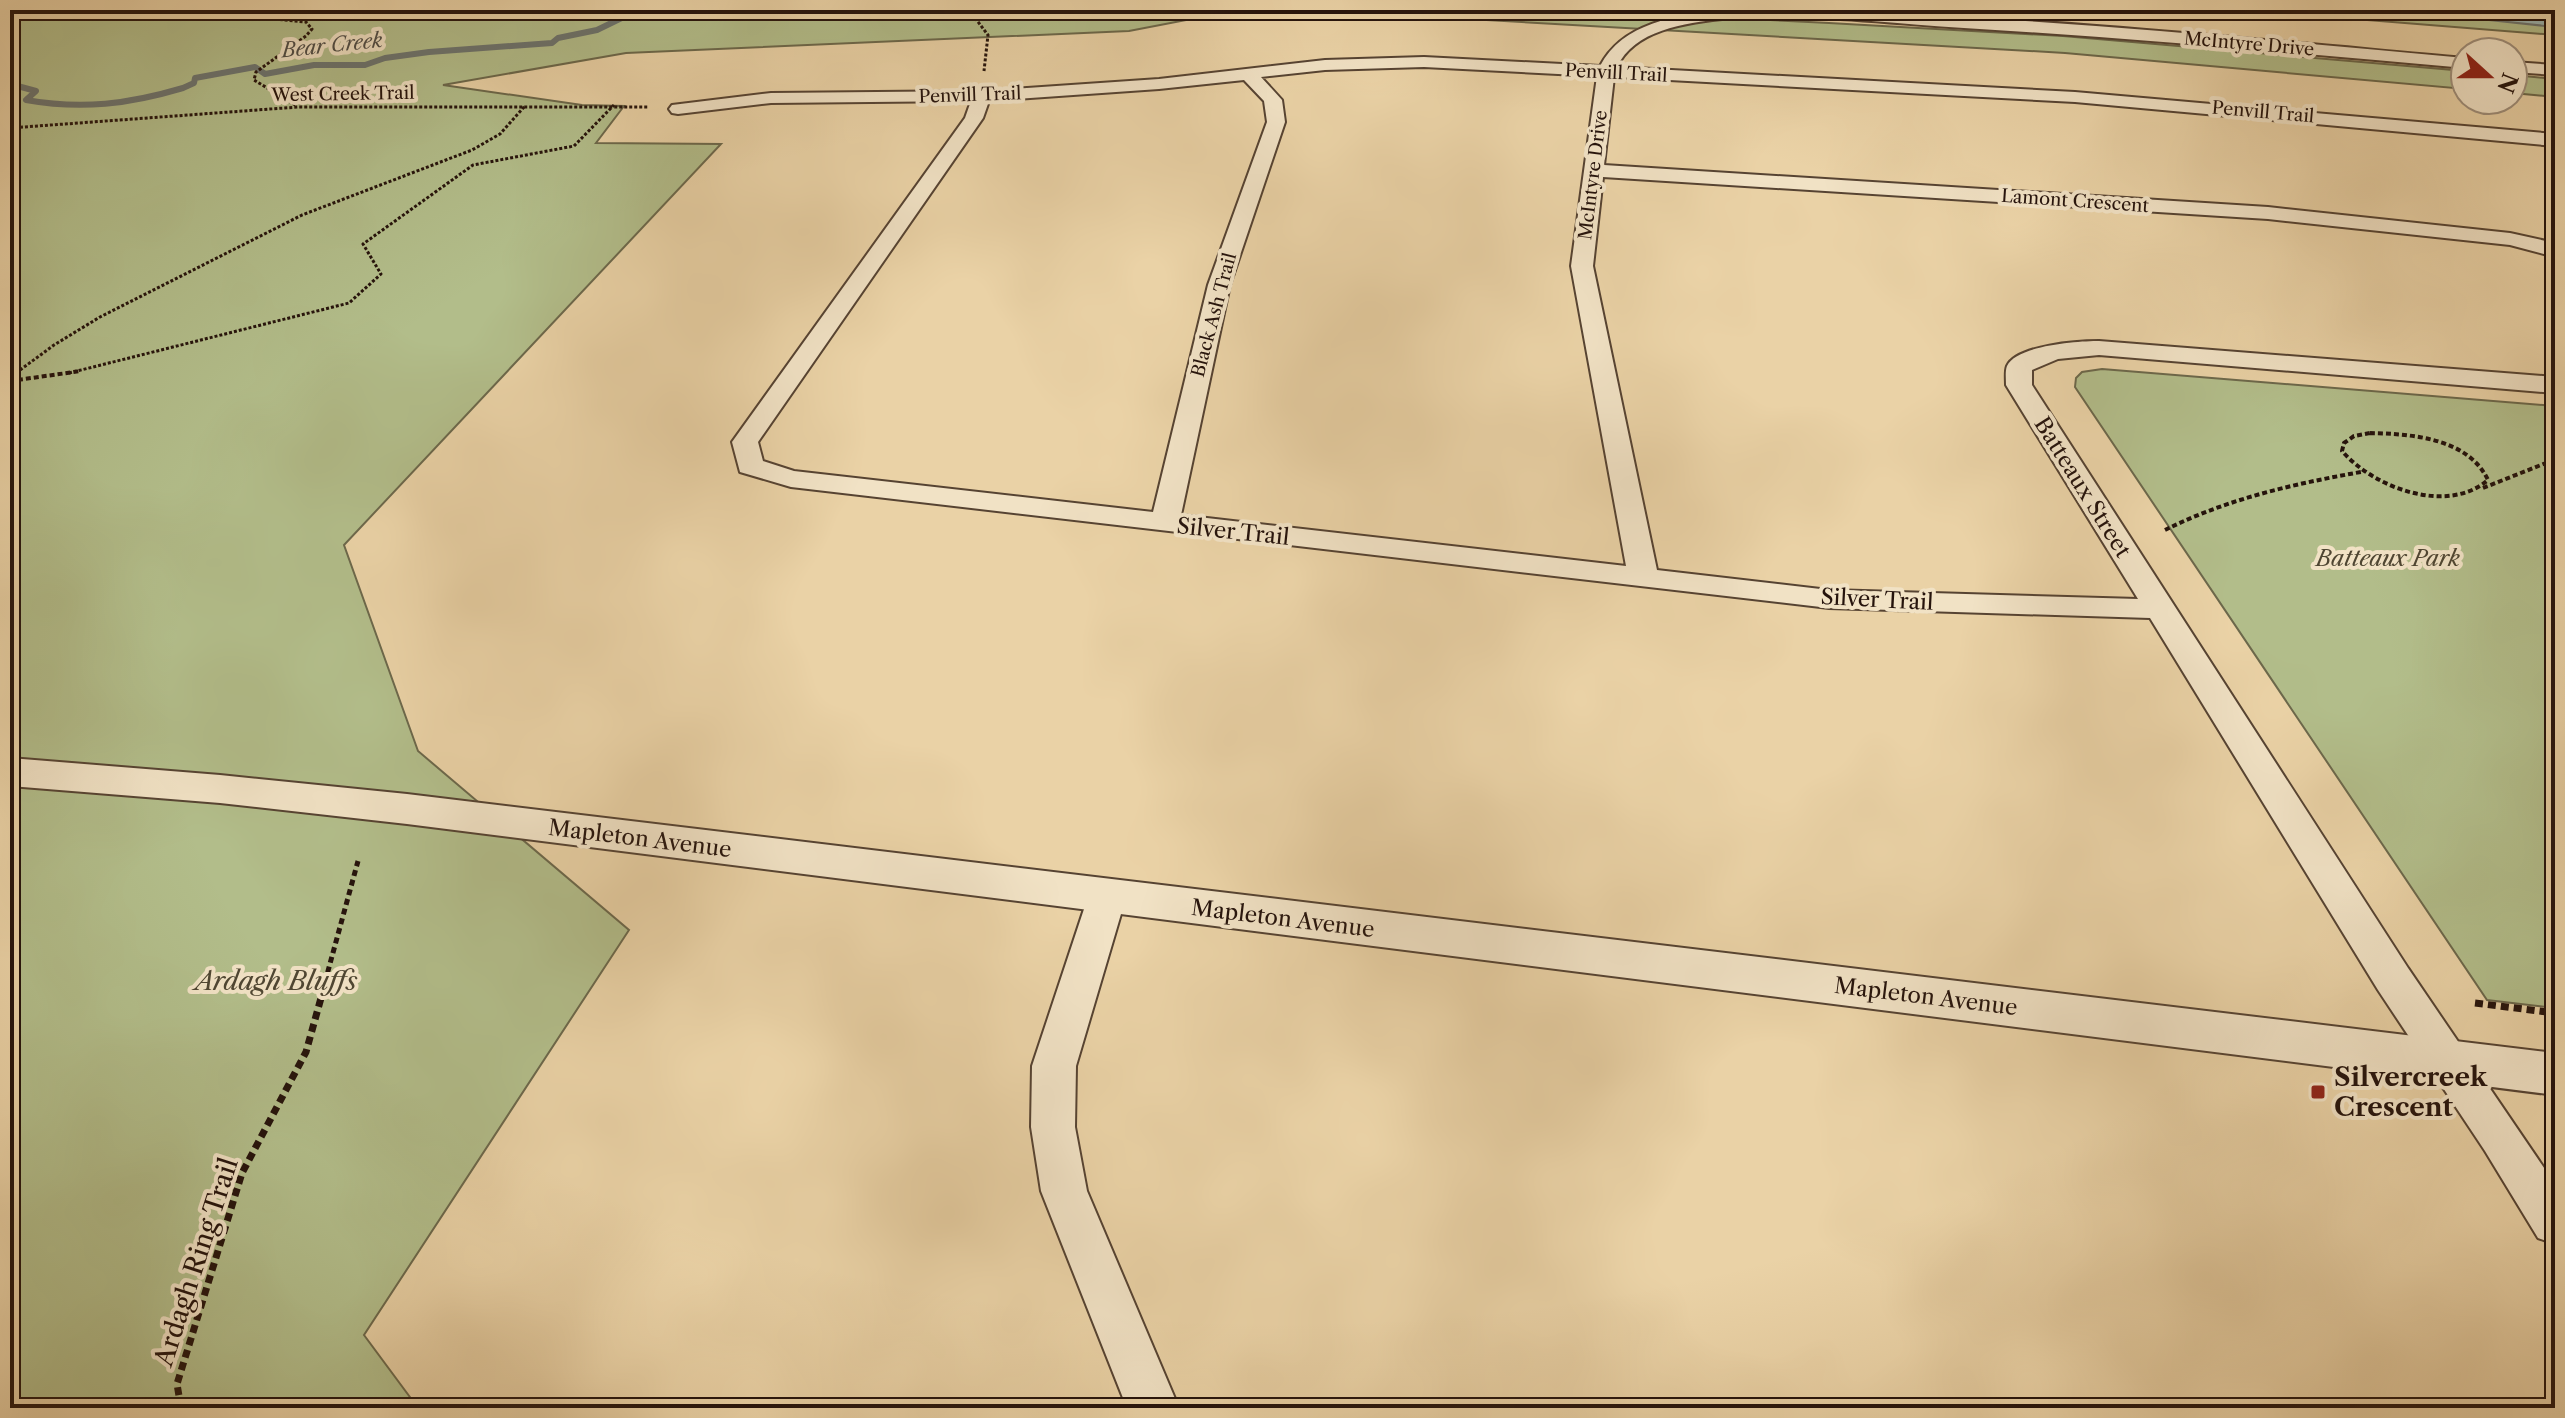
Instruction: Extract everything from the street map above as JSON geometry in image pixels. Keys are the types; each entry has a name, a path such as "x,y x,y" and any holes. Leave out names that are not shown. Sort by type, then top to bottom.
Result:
{"street":[{"name":"McIntyre Drive","path":"1643,577 1582,266 1606,72 1621,46 1653,30 1700,19 1804,12 2061,28 2449,62"},
{"name":"Penvill Trail","path":"678,109 771,98 982,96 1159,84 1374,62 2105,99 2555,140"},
{"path":"2529,68 2555,70"},
{"name":"Black Ash Trail","path":"1165,523 1219,285 1276,122 1273,100 1248,74"},
{"name":"Silver Trail","path":"982,96 974,118 745,442 750,466 791,479 1829,599 2161,609"},
{"name":"Lamont Crescent","path":"1593,170 2268,213 2510,239 2555,250"},
{"name":"Batteaux Street","path":"2448,1060 2393,979 2019,385 2019,367 2037,356 2063,349 2099,348 2555,385"},
{"name":"Mapleton Avenue","path":"10,772 220,789 392,808 2555,1074"},
{"path":"1107,897 1054,1066 1053,1127 1064,1191 1153,1408"},
{"path":"2448,1060 2555,1224"}],"path":[{"path":"969,10 988,35"},
{"path":"10,13 162,13 274,17 306,22 312,29 306,36 256,72 254,80 298,107"},
{"path":"10,379 54,345 100,317 302,215 472,150 500,134 525,105"},
{"path":"10,379 78,372 349,303 381,274 363,244 473,165 574,146 614,105"},
{"name":"West Creek Trail","path":"10,128 298,107 614,105 678,109"},
{"path":"2483,488 2488,480 2486,471 2475,460 2437,442 2403,434 2370,433 2354,436 2344,443 2342,451 2361,472 2402,489 2427,494 2460,495 2483,488 2546,463 2555,463"},
{"path":"2165,530 2191,516 2258,494 2302,481 2361,472"},
{"name":"Ardagh Ring Trail","path":"181,1408 177,1384 242,1173 306,1052 358,861"},
{"path":"2475,1003 2555,1013"}],"green space":[{"name":"Ardagh Bluffs","path":"10,10 1238,10 1129,31 626,53 443,85 582,105 624,106 596,143 721,144 344,545 418,751 629,930 364,1335 418,1408 10,1408"},
{"path":"1311,10 1573,10 2063,36 2449,70 2449,88 2065,53"},
{"path":"2243,10 2555,10 2555,35"},
{"path":"2529,77 2555,79 2555,97 2529,95"},
{"name":"Batteaux Park","path":"2102,369 2555,406 2555,1008 2487,1000 2075,387 2076,378 2082,372"}],"water":[{"path":"2310,10 2555,10 2555,27 2489,20"}],"waterway":[{"name":"Bear Creek","path":"10,84 36,91 26,100 67,105 105,104 163,94 194,83 195,78 255,67 265,74 314,65 365,65 385,58 429,52 552,43 558,38 597,30 638,10"},
{"name":"Bear Creek","path":"773,10 903,10 949,14 985,10"}],"place":[{"name":"Silvercreek Crescent","path":"2318,1092"}]}
